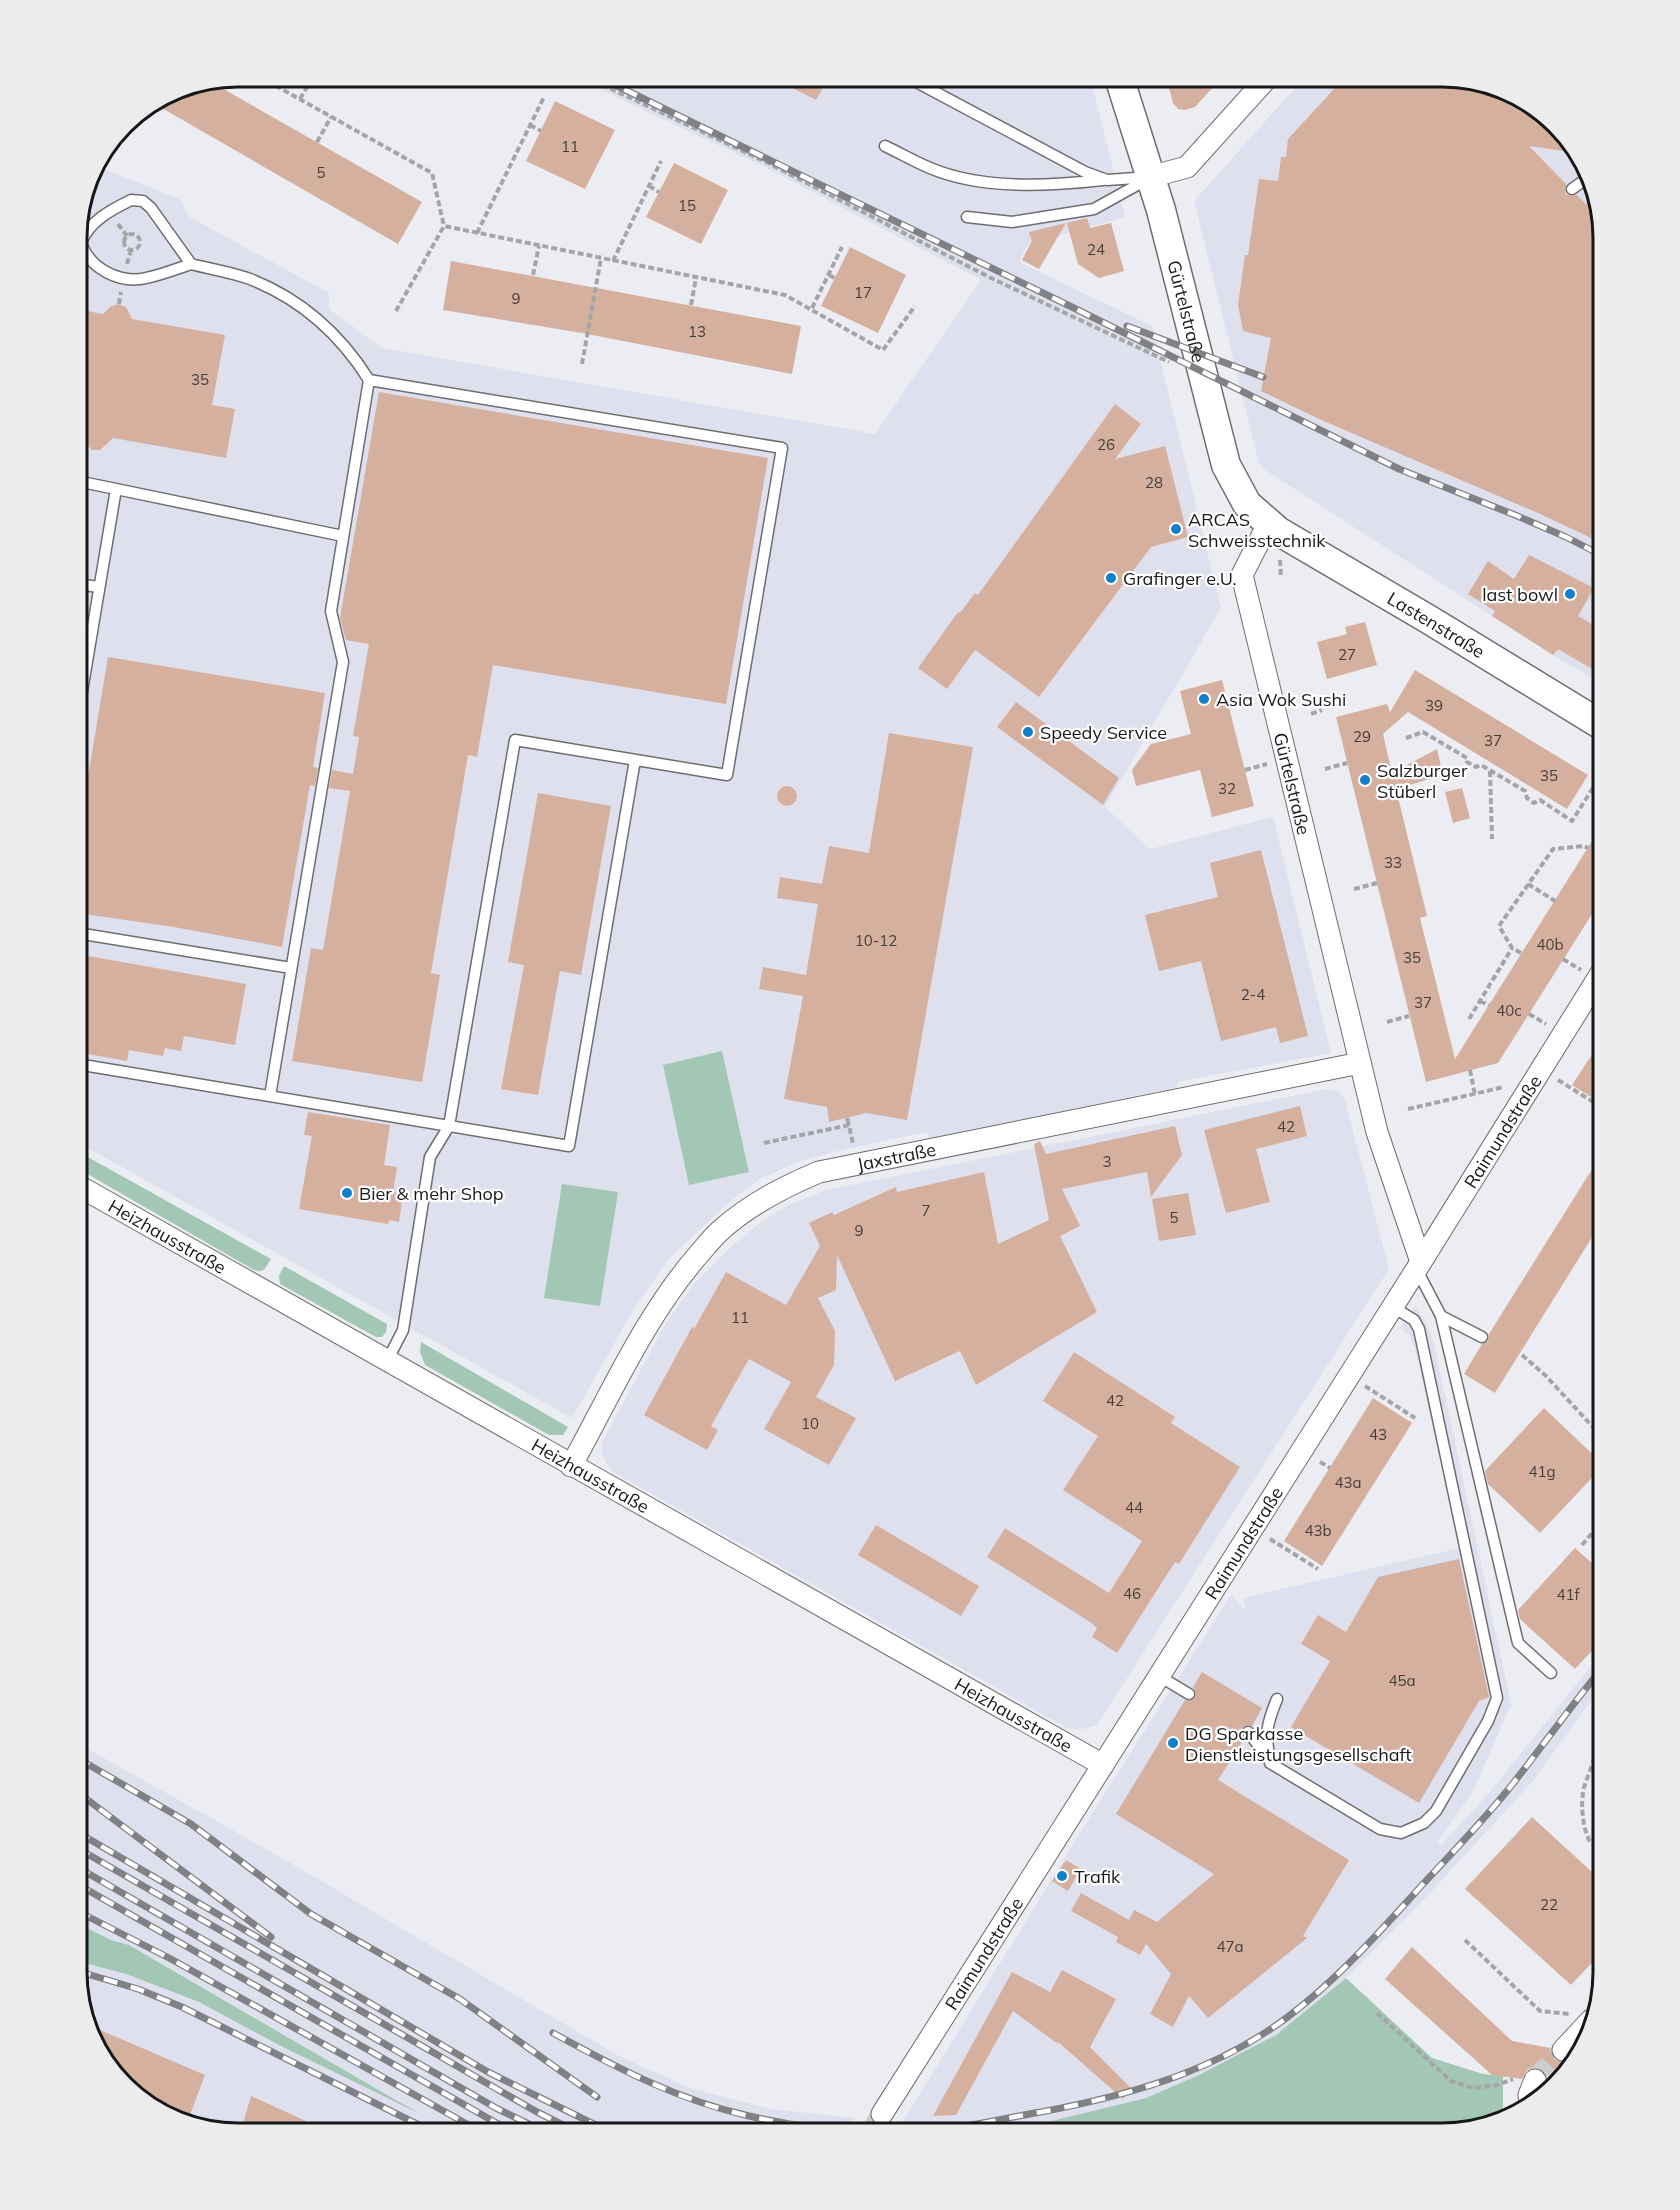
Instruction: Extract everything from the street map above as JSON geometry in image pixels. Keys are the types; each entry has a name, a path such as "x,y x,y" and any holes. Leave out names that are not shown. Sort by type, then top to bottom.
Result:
{"main road":[{"name":"Gürtelstraße","path":"1122,87 1150,177 1226,465 1247,504 1268,524"},
{"name":"Lastenstraße","path":"1268,524 1593,719"}],"street":[{"path":"1150,177 1187,167 1259,87"},
{"name":"Gürtelstraße","path":"1268,524 1242,575 1377,1132 1418,1266"},
{"name":"Raimundstraße","path":"882,2114 1593,988"},
{"name":"Jaxstraße","path":"572,1466 651,1318 682,1274 719,1231 750,1207 783,1187 819,1172 1360,1063"},
{"name":"Heizhausstraße","path":"87,1191 1103,1765"},
{"path":"1563,2050 1582,2017"},
{"path":"1526,2079 1529,2096"}],"lane":[{"path":"926,87 1059,159 1107,180"},
{"path":"885,146 932,169 968,178 1008,184 1067,184 1150,177"},
{"path":"968,217 1012,222 1094,209 1150,177"},
{"path":"1572,189 1582,182"},
{"path":"87,232 108,211 131,200 143,201 151,207 191,264"},
{"path":"87,257 107,273 124,279 144,279 191,264 249,279 303,308 340,340 369,380 331,611 343,662 270,1096"},
{"path":"369,380 782,448 727,775 515,740 449,1126 430,1157 403,1330 387,1362"},
{"path":"87,483 343,536"},
{"path":"87,660 116,489"},
{"path":"87,585 99,587"},
{"path":"87,1066 569,1146 635,760"},
{"path":"87,935 291,968"},
{"path":"1418,1266 1441,1316 1518,1643 1551,1673"},
{"path":"1248,1732 1259,1743 1270,1762 1380,1829 1401,1833 1424,1823 1436,1811 1488,1721 1497,1698 1419,1329 1414,1320 1393,1306"},
{"path":"1441,1316 1482,1337"},
{"path":"1159,1676 1188,1694"},
{"path":"1270,1762 1266,1740 1267,1723 1277,1699"}],"path":[{"path":"279,87 432,173 444,226 396,311"},
{"path":"300,99 307,87"},
{"path":"607,87 766,162 991,278 1169,362"},
{"path":"477,233 544,97"},
{"path":"317,142 331,117"},
{"path":"530,125 541,131"},
{"path":"613,261 662,161"},
{"path":"649,186 659,192"},
{"path":"444,226 784,296 812,309 883,350 915,306"},
{"path":"134,234 138,236 141,244 138,248 133,251 128,249 123,242 125,237 134,234"},
{"path":"533,275 539,246"},
{"path":"812,309 842,247"},
{"path":"582,364 601,258"},
{"path":"829,275 835,278"},
{"path":"691,305 696,278"},
{"path":"1311,714 1322,710"},
{"path":"1406,738 1424,732 1467,758 1467,762 1476,767 1481,765 1524,791 1527,798 1534,803 1540,800 1572,821 1593,789"},
{"path":"1325,769 1347,763"},
{"path":"1245,770 1267,764"},
{"path":"1490,770 1492,839"},
{"path":"1521,953 1512,948 1499,926 1553,849 1584,846 1587,848"},
{"path":"1354,889 1377,884"},
{"path":"1528,884 1555,901"},
{"path":"1469,1018 1512,948"},
{"path":"1563,959 1581,970"},
{"path":"1480,1001 1489,1005"},
{"path":"1529,1014 1547,1024"},
{"path":"1387,1022 1409,1016"},
{"path":"1470,1070 1475,1095"},
{"path":"1555,1079 1593,1101"},
{"path":"1408,1109 1508,1087"},
{"path":"847,1118 854,1150"},
{"path":"764,1143 849,1125"},
{"path":"1522,1355 1546,1376 1593,1426"},
{"path":"1361,1383 1415,1418"},
{"path":"1315,1459 1330,1468"},
{"path":"1582,1545 1593,1532"},
{"path":"1265,1537 1318,1569"},
{"path":"1593,1765 1583,1790 1582,1807 1584,1827 1593,1844"},
{"path":"1465,1940 1540,2011 1582,2017"},
{"path":"1377,2013 1451,2081 1473,2088 1526,2079"}],"shaded area":[{"path":"594,87 1092,87 1125,217 1028,244 1019,262 1152,326 1221,608 1105,807 1150,849 1273,817 1331,1053 1177,1082 1177,1087 929,1140 927,1132 846,1149 801,1161 761,1178 728,1203 669,1259 635,1307 572,1418 87,1148 88,218 98,180 104,169 181,200 188,216 329,293 329,309 382,348 875,434 981,280 763,166"},
{"path":"1296,87 1452,87 1481,92 1518,107 1549,131 1562,146 1582,180 1592,218 1593,678 1553,655 1265,470 1259,463 1194,201"},
{"path":"1327,1089 1340,1092 1345,1100 1389,1269 1097,1725 1082,1729 1069,1729 613,1472 605,1461 602,1443 664,1326 694,1284 733,1245 761,1222 786,1206 826,1190"},
{"path":"1416,1306 1427,1324 1434,1344 1511,1704 1473,1792 1437,1842 1441,1845 1490,1792 1593,1663 1593,1699 1532,1782 1430,1893 1346,1978 1276,2035 1199,2075 1146,2098 1043,2123 902,2123 1091,1815 1231,1595 1246,1611 1243,1598 1460,1548 1415,1349 1409,1335 1400,1328"},
{"path":"87,1749 270,1851 619,2056 690,2088 771,2109 855,2118 852,2123 238,2123 199,2118 180,2112 154,2098 124,2072 112,2056 95,2021 88,1992 87,1964 126,1974 199,2002 279,2045 410,2108 130,1945 111,1940 87,1928"}],"green space":[{"path":"722,1051 749,1172 689,1185 663,1065"},
{"path":"87,1157 271,1259 264,1270 254,1270 87,1174"},
{"path":"562,1184 618,1192 600,1306 544,1298"},
{"path":"284,1266 387,1324 386,1332 382,1337 376,1337 280,1284 279,1276"},
{"path":"421,1342 568,1427 563,1435 549,1435 425,1365 420,1352"},
{"path":"87,1928 111,1940 129,1945 420,2114 279,2045 199,2002 126,1974 87,1964"},
{"path":"1346,1978 1432,2058 1483,2074 1503,2076 1503,2110 1481,2118 1442,2123 1043,2123 1146,2098 1199,2075 1276,2035"}],"building":[{"path":"791,87 823,87 816,100"},
{"path":"1169,87 1213,87 1195,107 1185,110 1178,109 1173,103"},
{"path":"1336,87 1452,87 1481,92 1518,107 1549,131 1562,146 1566,151 1529,146 1566,184 1566,194 1577,195 1589,204 1592,218 1593,539 1319,419 1261,391 1271,338 1243,331 1238,305 1259,179 1278,181 1281,157 1286,157 1288,139"},
{"path":"221,88 422,202 398,244 161,108 189,95"},
{"path":"555,101 615,130 585,189 526,161"},
{"path":"674,163 728,190 701,244 646,217"},
{"path":"1087,218 1090,228 1111,223 1124,271 1099,278 1078,264 1067,223"},
{"path":"1066,223 1039,269 1022,260 1032,241 1029,232"},
{"path":"850,247 906,275 878,333 821,306"},
{"path":"451,261 801,326 792,374 582,333 443,310"},
{"path":"118,304 126,307 132,319 225,335 212,405 235,409 226,458 113,438 100,450 92,450 87,445 87,311 103,314 110,307"},
{"path":"379,392 768,458 726,704 493,665 477,757 468,755 431,973 440,975 422,1082 292,1061 311,948 323,950 350,791 329,788 332,770 353,774 359,737 353,736 369,644 346,640 340,618"},
{"path":"1115,404 1141,424 1115,459 1165,446 1188,537 1151,547 1039,697 975,650 947,689 918,668 958,612 960,613 975,593 978,595"},
{"path":"1529,555 1593,587 1578,616 1593,625 1593,670 1558,649 1553,655 1492,616 1495,611 1468,594 1488,561 1514,579"},
{"path":"1365,622 1377,665 1327,679 1317,642 1347,634 1345,627"},
{"path":"108,657 325,693 313,767 318,768 315,786 310,785 282,947 174,927 87,914 87,782"},
{"path":"1415,670 1588,775 1567,809 1408,712 1383,734 1392,773 1437,749 1443,775 1396,789 1427,916 1420,918 1455,1059 1593,839 1593,912 1498,1063 1426,1082 1336,717 1387,704 1390,712"},
{"path":"1222,680 1254,806 1212,817 1200,770 1136,786 1132,770 1151,744 1191,734 1180,691"},
{"path":"1016,702 1119,778 1103,805 997,727"},
{"path":"889,733 973,747 907,1120 866,1113 829,1122 827,1107 784,1099 803,996 759,989 763,967 806,975 818,904 777,898 780,877 822,884 829,846 869,853"},
{"path":"787,786 794,789 797,796 794,803 787,806 780,803 777,796 780,789"},
{"path":"1462,788 1470,818 1453,823 1445,792"},
{"path":"538,793 611,806 581,975 560,971 538,1095 501,1089 524,965 508,962"},
{"path":"1261,850 1308,1036 1280,1043 1276,1027 1221,1041 1201,961 1159,971 1145,915 1218,897 1210,863"},
{"path":"87,956 246,984 235,1045 184,1036 181,1051 165,1048 163,1056 129,1050 127,1061 87,1054"},
{"path":"1593,1053 1593,1098 1572,1085"},
{"path":"1300,1106 1307,1136 1256,1149 1270,1202 1226,1213 1204,1130"},
{"path":"308,1112 390,1125 384,1165 397,1167 393,1192 403,1194 399,1222 389,1220 388,1224 299,1209 312,1136 304,1135"},
{"path":"1175,1126 1182,1155 1151,1197 1147,1172 1062,1189 1080,1226 1060,1236 1097,1312 976,1385 960,1351 895,1381 837,1255 836,1290 818,1298 835,1331 834,1365 816,1397 856,1418 829,1465 764,1429 791,1382 749,1359 711,1426 718,1430 707,1450 644,1415 692,1327 694,1329 726,1272 786,1305 820,1246 809,1223 832,1212 834,1215 896,1187 897,1192 984,1172 998,1244 1049,1220 1034,1144 1040,1141 1046,1154"},
{"path":"1593,1168 1593,1236 1495,1393 1464,1374 1482,1344 1488,1341 1489,1334"},
{"path":"1188,1193 1196,1235 1159,1241 1152,1199"},
{"path":"1074,1352 1175,1417 1171,1423 1240,1467 1179,1564 1175,1562 1117,1653 1092,1637 1097,1628 1090,1622 987,1557 1005,1528 1109,1593 1142,1541 1063,1490 1098,1436 1043,1401"},
{"path":"1373,1398 1412,1423 1322,1566 1284,1541"},
{"path":"1544,1408 1593,1455 1593,1477 1540,1533 1488,1484 1485,1471"},
{"path":"876,1525 979,1586 961,1616 858,1555"},
{"path":"1575,1548 1593,1564 1593,1650 1575,1669 1520,1619 1518,1610"},
{"path":"1459,1559 1489,1697 1479,1701 1419,1803 1291,1727 1330,1661 1301,1644 1318,1615 1346,1632 1378,1577"},
{"path":"1202,1672 1262,1708 1252,1726 1246,1725 1241,1729 1244,1739 1218,1780 1349,1860 1303,1936 1307,1938 1208,2018 1189,1996 1173,2027 1150,2014 1171,1974 1146,1944 1140,1955 1116,1942 1118,1937 1071,1911 1081,1893 1129,1920 1134,1910 1157,1922 1214,1874 1116,1814 1185,1700 1195,1698 1193,1687"},
{"path":"1532,1817 1593,1873 1593,1962 1571,1985 1465,1889"},
{"path":"1066,1860 1081,1869 1068,1891 1052,1881"},
{"path":"1412,1947 1512,2041 1551,2048 1554,2059 1564,2062 1547,2081 1545,2072 1534,2067 1527,2070 1522,2079 1492,2075 1385,1979"},
{"path":"1062,1970 1116,1999 1090,2047 1132,2089 1123,2099 1057,2041 1058,2044 1013,2011 956,2115 933,2116 1012,1972 1050,1992"},
{"path":"99,2029 205,2075 190,2115 180,2112 154,2098 124,2072 112,2056"},
{"path":"251,2096 310,2123 243,2123"}],"tunnel":[{"path":"1535,2080 1563,2050"},
{"path":"876,2123 882,2114"}],"railway":[{"path":"620,87 1399,469 1515,515 1593,551"},
{"path":"1127,326 1263,377"},
{"path":"982,2123 1076,2105 1146,2087 1212,2062 1275,2026 1336,1976 1487,1815 1593,1680"},
{"path":"87,1764 191,1824 311,1914 460,1999 597,2097"},
{"path":"87,1799 271,1937"},
{"path":"87,1838 488,2072 592,2123"},
{"path":"87,1854 559,2123"},
{"path":"87,1873 496,2108 527,2123"},
{"path":"87,1890 496,2123"},
{"path":"87,1916 171,1959 465,2123"},
{"path":"87,1974 138,1989 182,2007 415,2123"},
{"path":"553,2033 648,2082 673,2092 723,2109 786,2123"}],"place":[{"name":"ARCAS Schweisstechnik","path":"1176,529"},
{"name":"Grafinger e.U.","path":"1111,578"},
{"name":"last bowl","path":"1570,594"},
{"name":"Asia Wok Sushi","path":"1204,699"},
{"name":"Speedy Service","path":"1028,732"},
{"name":"Salzburger Stüberl","path":"1365,780"},
{"name":"Bier & mehr Shop","path":"347,1193"},
{"name":"DG Sparkasse Dienstleistungsgesellschaft","path":"1173,1743"},
{"name":"Trafik","path":"1062,1876"}]}
